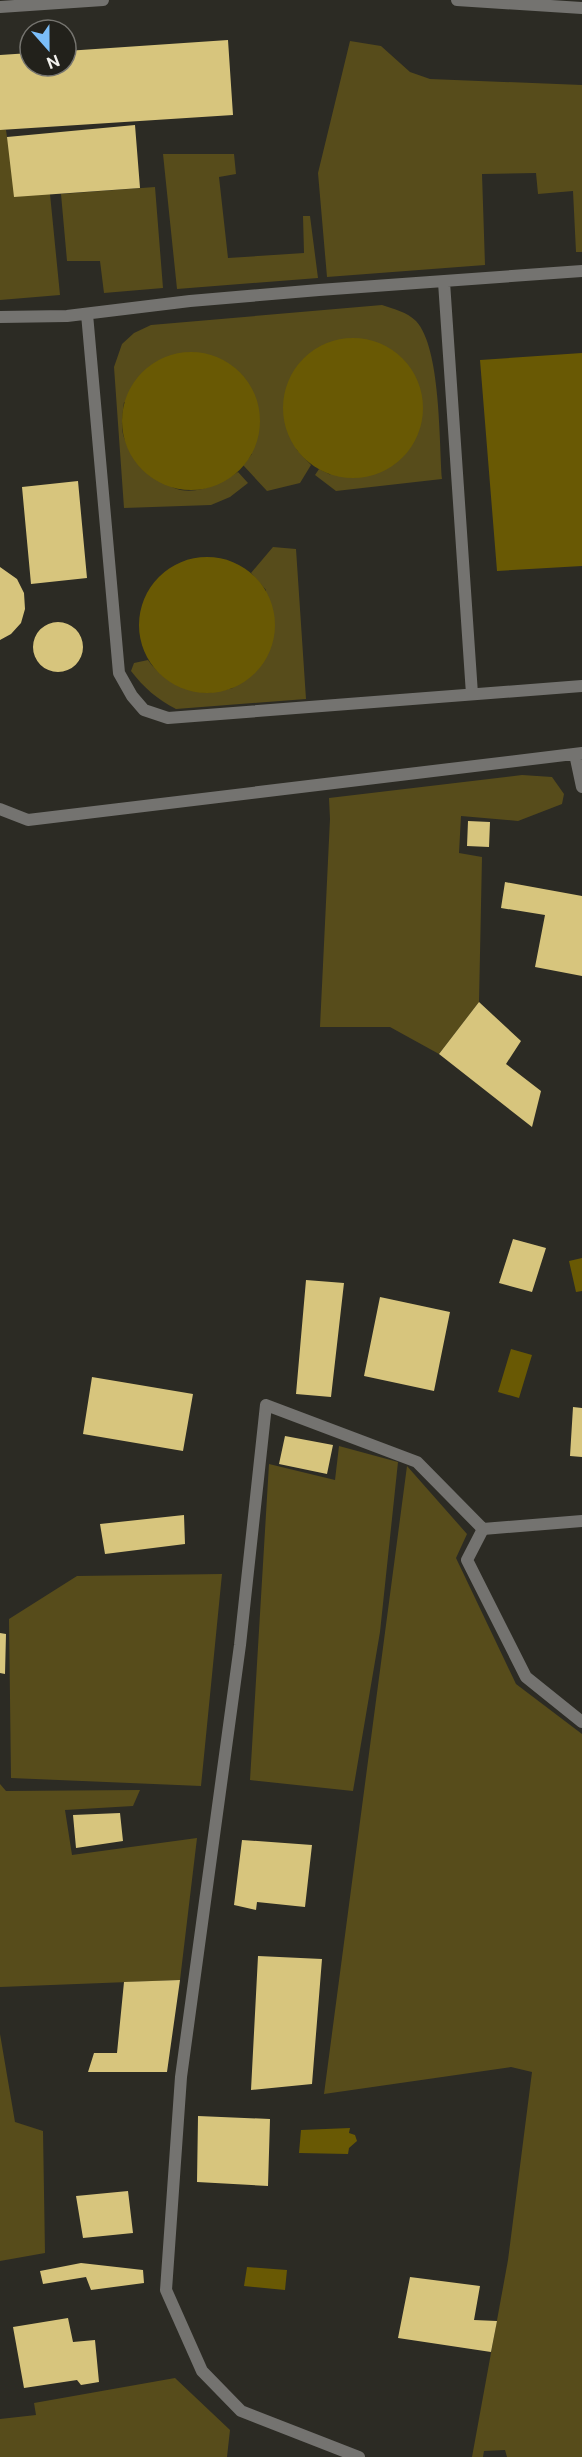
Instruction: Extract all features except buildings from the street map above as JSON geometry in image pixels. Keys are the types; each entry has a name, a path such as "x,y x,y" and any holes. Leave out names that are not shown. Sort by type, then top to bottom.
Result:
{"street":[{"path":"0,7 103,0"},
{"path":"457,0 582,8"},
{"path":"0,317 87,314 190,301 582,271"},
{"path":"444,282 472,694"},
{"path":"87,314 119,673 132,696 144,710 168,718 582,686"},
{"path":"0,809 28,820 579,753 582,787"},
{"path":"359,2457 241,2411 202,2371 166,2290 181,2077 240,1645 266,1405 417,1462 483,1529"},
{"path":"483,1529 582,1521"},
{"path":"483,1529 467,1560 526,1677 582,1722"}],"shaded area":[{"path":"350,41 381,46 410,72 430,79 582,85 582,252 576,252 573,191 538,194 536,173 482,174 485,265 327,277 318,173"},
{"path":"0,130 6,130 7,137 50,194 60,295 0,300"},
{"path":"163,154 234,154 236,174 219,177 228,258 304,253 303,216 310,216 318,278 177,289"},
{"path":"155,187 163,288 104,293 100,261 67,261 61,194"},
{"path":"382,305 412,318 424,334 430,352 437,396 442,479 336,491 315,475 319,469 331,475 296,449 311,465 300,483 267,491 243,465 252,454 124,402 122,424 124,438 139,458 172,487 189,491 207,488 238,472 248,483 230,497 211,505 124,508 114,367 122,344 134,333 151,325"},
{"path":"353,338 380,343 402,359 418,381 423,408 418,435 402,457 380,473 353,478 326,473 304,457 288,435 283,408 288,381 304,359 326,343"},
{"path":"191,352 217,357 240,372 255,395 260,421 255,447 240,470 217,485 191,490 165,485 142,470 127,447 122,421 127,395 142,372 165,357"},
{"path":"582,353 582,566 497,571 480,360"},
{"path":"273,547 296,549 306,699 176,709 151,693 131,671 134,663 148,660 163,675 193,691 214,692 233,688 266,590 251,573"},
{"path":"207,557 233,562 245,568 255,577 264,587 270,599 275,625 270,651 264,663 255,673 245,682 233,688 207,693 181,688 169,682 159,673 150,663 144,651 139,625 144,599 150,587 159,577 169,568 181,562"},
{"path":"522,775 552,777 564,794 562,804 518,821 461,816 459,853 482,857 479,1002 439,1054 390,1027 320,1027 330,819 329,798"},
{"path":"582,1258 582,1291 576,1292 569,1261"},
{"path":"511,1349 532,1355 519,1398 498,1392"},
{"path":"339,1446 398,1462 380,1632 353,1791 250,1780 269,1464 335,1480"},
{"path":"407,1466 467,1534 456,1558 516,1684 582,1734 582,2457 507,2457 505,2450 484,2451 483,2457 472,2457 508,2260 532,2072 511,2067 324,2094"},
{"path":"222,1574 201,1786 11,1778 9,1619 77,1576"},
{"path":"0,1784 6,1791 140,1790 133,1806 65,1810 72,1855 197,1838 180,1980 0,1987"},
{"path":"0,2034 15,2122 43,2131 45,2253 0,2261"},
{"path":"350,2128 349,2133 355,2135 357,2141 349,2148 348,2154 299,2153 301,2130"},
{"path":"247,2267 287,2270 285,2290 244,2286"},
{"path":"175,2378 230,2430 227,2457 0,2457 0,2419 36,2415 34,2403"}]}
